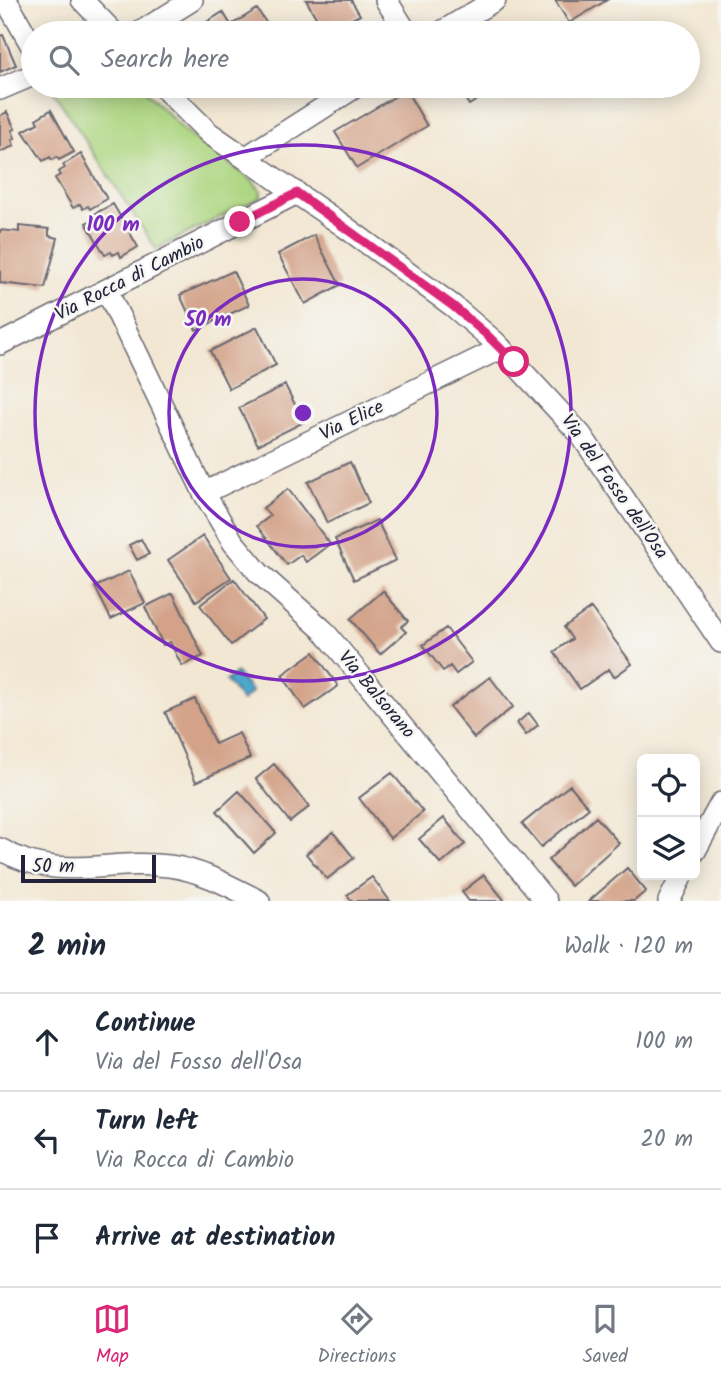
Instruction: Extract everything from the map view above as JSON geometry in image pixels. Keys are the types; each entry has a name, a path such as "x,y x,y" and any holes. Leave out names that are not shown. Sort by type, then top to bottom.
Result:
{"street":[{"path":"6,0 21,27"},
{"path":"82,0 102,21"},
{"path":"158,21 192,0"},
{"path":"386,0 399,21"},
{"path":"460,21 495,0"},
{"path":"0,89 21,80"},
{"name":"Via del Fosso dell'Osa","path":"174,98 203,128 453,306 501,348 581,435 721,642"},
{"path":"245,158 338,98"},
{"name":"Via Rocca di Cambio","path":"0,344 297,193"},
{"name":"Via Balsorano","path":"107,291 221,525 247,561 323,630 546,901"},
{"name":"Via Elice","path":"204,494 501,348"},
{"path":"700,842 721,803"},
{"path":"0,849 27,862 58,868 173,866 207,876 259,901"},
{"path":"669,901 680,880"}],"green space":[{"path":"58,98 152,98 189,135 252,180 261,191 261,197 156,249"}],"water":[{"path":"236,673 252,692 242,701 226,681"}],"building":[{"path":"306,0 351,0 360,15 348,21 318,21"},
{"path":"555,0 607,0 572,21 568,21"},
{"path":"257,9 265,21 238,21"},
{"path":"223,12 229,21 208,21"},
{"path":"3,35 16,65 0,72 0,36"},
{"path":"392,98 411,98 427,126 357,168 335,132"},
{"path":"465,98 480,98 469,105"},
{"path":"51,110 74,152 59,160 57,157 52,160 50,157 43,161 23,131 38,123 36,119"},
{"path":"7,112 15,129 12,130 14,146 0,152 0,116"},
{"path":"81,154 107,199 90,209 88,206 83,209 80,204 73,208 55,178 60,175 58,172 65,168 63,165"},
{"path":"113,204 138,247 121,257 119,252 105,255 86,223 98,217 96,213"},
{"path":"19,226 49,229 49,236 58,238 45,288 0,283 0,230 19,232"},
{"path":"314,235 340,285 305,304 278,254"},
{"path":"233,271 249,305 196,330 180,295"},
{"path":"257,327 276,365 229,389 210,351"},
{"path":"285,385 304,422 258,445 239,408"},
{"path":"350,462 369,503 327,523 308,482"},
{"path":"288,489 330,544 306,562 301,555 287,565 257,526 270,516 263,508"},
{"path":"377,520 396,560 354,580 335,539"},
{"path":"203,536 231,578 196,601 168,560"},
{"path":"141,539 149,554 137,560 129,545"},
{"path":"129,571 145,603 111,619 95,587"},
{"path":"234,579 264,619 231,645 200,605"},
{"path":"383,591 408,621 401,627 406,632 380,654 350,619"},
{"path":"173,593 203,656 182,666 170,642 163,645 145,607"},
{"path":"591,608 632,664 614,677 609,669 580,689 554,652 572,639 564,627"},
{"path":"446,628 472,662 456,674 450,666 443,671 423,645"},
{"path":"314,652 338,686 305,709 282,675"},
{"path":"490,677 513,707 474,738 450,707"},
{"path":"195,699 215,744 239,733 250,758 196,782 165,712"},
{"path":"529,713 538,725 526,735 517,723"},
{"path":"274,764 309,807 290,822 256,779"},
{"path":"392,773 423,812 390,838 359,798"},
{"path":"570,785 589,808 541,847 522,824"},
{"path":"239,791 276,833 254,853 217,811"},
{"path":"596,817 619,843 571,886 548,860"},
{"path":"444,818 465,844 441,864 419,839"},
{"path":"333,832 354,858 327,879 306,854"},
{"path":"627,868 646,891 634,901 589,901"},
{"path":"484,875 505,901 469,901 462,892"},
{"path":"372,877 390,901 352,901 347,895"}],"route":[{"path":"240,222 297,193 453,306 514,362"}]}
